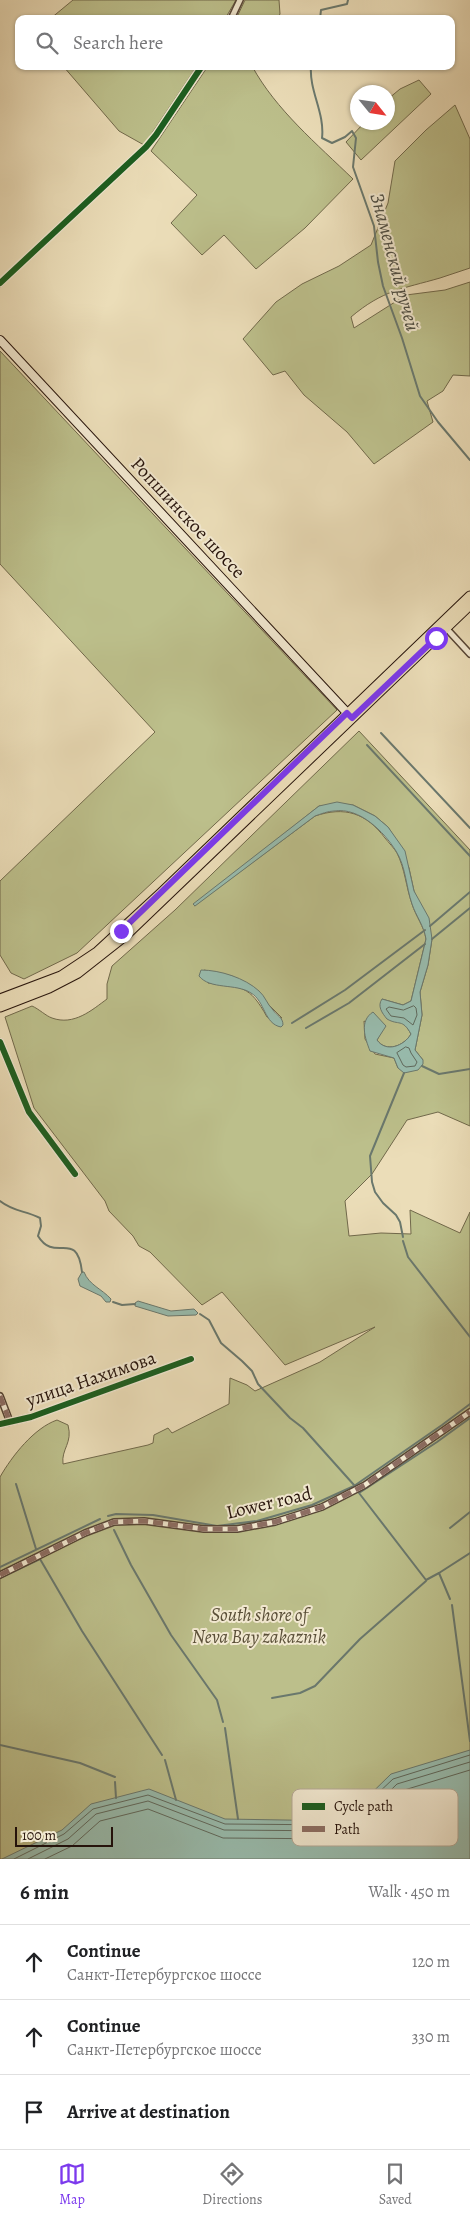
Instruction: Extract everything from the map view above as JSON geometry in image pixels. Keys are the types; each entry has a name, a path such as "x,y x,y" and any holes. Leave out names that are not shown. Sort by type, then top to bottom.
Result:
{"main road":[{"name":"Ропшинское шоссе","path":"0,340 350,716"},
{"path":"0,1006 66,980 101,957 125,936 350,716 470,596"},
{"path":"0,999 61,976 97,952 470,606"}],"street":[{"path":"233,15 240,0"},
{"path":"0,283 146,147 199,70"},
{"path":"446,628 470,654"},
{"path":"0,1042 19,1083 29,1112 75,1174"},
{"name":"улица Нахимова","path":"0,1424 32,1417 192,1359"},
{"path":"0,1396 10,1422"},
{"name":"Lower road","path":"0,1575 85,1532 114,1522 144,1521 204,1529 230,1529 275,1522 315,1510 365,1485 470,1412"}],"green space":[{"path":"73,0 236,0 227,15 55,15"},
{"path":"245,0 279,0 279,15 238,15"},
{"path":"66,70 194,70 144,145 119,131"},
{"path":"205,70 254,70 285,112 353,179 305,228 256,269 224,235 202,255 171,223 197,195 151,151"},
{"path":"419,80 431,94 395,128 395,93"},
{"path":"455,105 470,139 470,268 383,296 351,317 354,328 406,295 445,290 470,282 470,376 453,375 443,391 427,401 433,422 374,464 347,432 304,395 285,371 273,375 243,339 276,302 302,284 339,266 371,245 388,203 395,161 426,130"},
{"path":"357,130 393,130 361,160 346,142"},
{"path":"0,351 337,710 77,953 24,979 11,973 0,955 0,881 155,732 0,564"},
{"name":"South shore of Neva Bay zakaznik","path":"359,731 470,850 470,1126 438,1112 407,1120 372,1174 345,1201 349,1236 381,1233 411,1234 410,1210 460,1233 470,1212 470,1798 458,1801 458,1789 292,1789 292,1844 236,1859 0,1859 0,1477 11,1460 40,1429 57,1420 68,1425 69,1431 63,1464 148,1445 153,1443 154,1435 168,1428 172,1433 229,1404 230,1378 247,1385 255,1391 320,1362 375,1327 285,1365 222,1292 202,1305 150,1252 139,1246 133,1236 109,1211 105,1201 34,1108 5,1017 32,1006 50,1017 60,1020 82,1016 107,999 107,984 112,966 175,910","holes":["353,805 375,816 388,827 409,868 414,891 432,939 428,965 420,992 422,1015 415,1050 423,1060 398,1068 394,1058 375,1054 365,1039 364,1021 382,1031 377,1040 385,1046 400,1045 408,1038 411,1034 408,1029 404,1024 397,1021 382,999 403,1005 411,1001 426,939 412,904 397,853 378,829 362,817 345,812 326,813 315,816 194,906 319,806","204,970 232,976 268,1004 282,1018 267,1017 255,998 244,989 208,983"]}],"water":[{"path":"337,802 353,805 375,816 388,827 405,851 414,891 429,918 432,939 428,965 420,992 422,1015 415,1050 423,1060 423,1064 418,1070 404,1073 398,1068 394,1058 370,1051 364,1030 366,1020 373,1012 386,1026 377,1040 381,1044 390,1047 400,1045 411,1034 403,1024 387,1019 382,1012 380,1004 382,999 403,1005 411,1001 426,939 412,904 399,857 385,836 370,822 353,813 344,811 329,812 315,816 195,906 193,904 319,806"},
{"path":"201,970 216,971 253,986 281,1018 283,1025 281,1027 271,1022 259,1001 251,993 238,988 210,983 199,976"},
{"path":"82,1272 84,1272 92,1284 111,1299 110,1302 106,1302 101,1296 80,1286 78,1279"},
{"path":"138,1301 171,1311 194,1309 198,1313 196,1315 168,1316 135,1306 135,1303"},
{"path":"470,1750 470,1859 2,1859 62,1830 91,1804 149,1789 225,1819 292,1820 292,1846 458,1846 458,1789 376,1789 391,1774"}],"waterway":[{"name":"Знаменский ручей","path":"320,15 321,10 347,4 348,0"},
{"name":"Знаменский ручей","path":"311,70 312,84 321,120 322,138 332,143 345,137 352,131 356,138 353,167 374,226 383,286 420,396 438,422 470,460"},
{"path":"381,733 470,828"},
{"path":"367,745 470,856"},
{"path":"430,926 470,892"},
{"path":"432,939 470,908"},
{"path":"292,1023 345,990 425,930"},
{"path":"306,1028 349,1003 425,944"},
{"path":"422,1066 439,1074 470,1069"},
{"path":"403,1237 400,1222 396,1215 383,1203 375,1192 372,1182 370,1156 404,1073"},
{"path":"0,1201 10,1207 40,1218 41,1226 38,1236 45,1244 51,1247 70,1249 75,1252 82,1272"},
{"path":"403,1241 408,1257 470,1337"},
{"path":"113,1302 122,1305 135,1304"},
{"path":"200,1314 209,1320 221,1343 252,1371 258,1384 290,1418 303,1428 354,1485"},
{"path":"108,1516 116,1514 153,1515 217,1526 257,1521 312,1505 354,1486 470,1404"},
{"path":"450,1599 439,1573 426,1580 359,1493 470,1418"},
{"path":"16,1484 36,1549"},
{"path":"450,1528 470,1512"},
{"path":"0,1567 100,1519"},
{"path":"114,1530 131,1565 171,1635 217,1700 223,1722"},
{"path":"439,1573 470,1553"},
{"path":"0,1578 40,1559 82,1631 162,1755"},
{"path":"272,1698 300,1693 315,1686 360,1639 426,1581"},
{"path":"452,1605 470,1741"},
{"path":"225,1728 238,1819"},
{"path":"0,1745 80,1763 115,1777"},
{"path":"165,1760 176,1800"},
{"path":"115,1782 116,1798"}],"marked path":[{"path":"0,1396 10,1422"},
{"path":"0,1575 85,1533 114,1522 144,1521 204,1529 237,1529 275,1522 322,1507 365,1485 470,1412"}],"cycle path":[{"path":"0,283 146,147 199,70"},
{"path":"0,1042 29,1112 75,1174"},
{"path":"0,1424 31,1417 191,1359"}],"route":[{"path":"121,931 347,713 352,718 436,638"}]}
